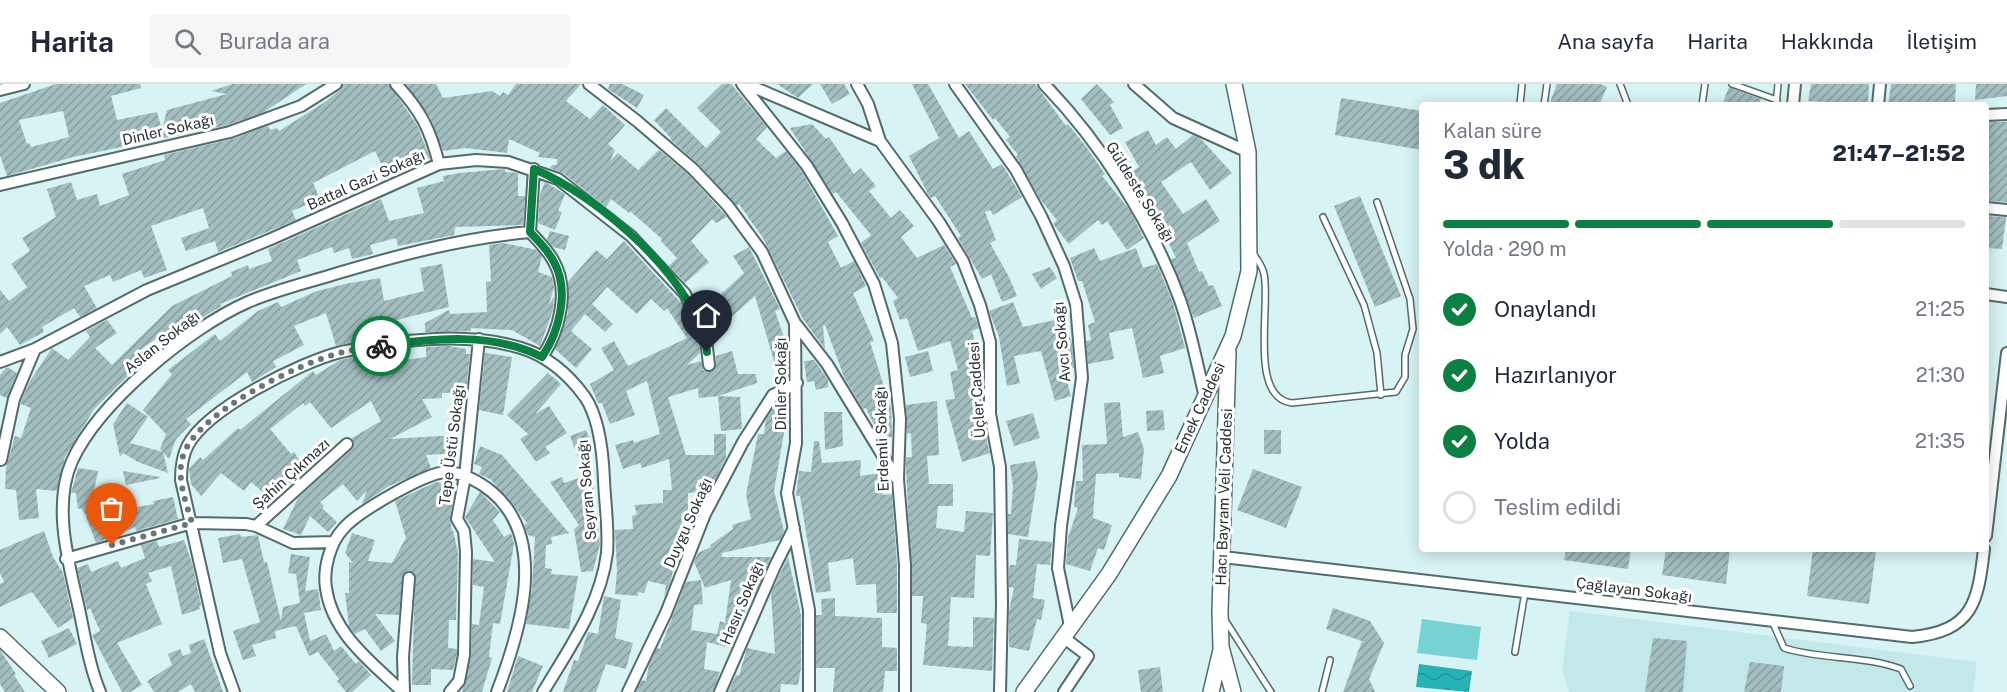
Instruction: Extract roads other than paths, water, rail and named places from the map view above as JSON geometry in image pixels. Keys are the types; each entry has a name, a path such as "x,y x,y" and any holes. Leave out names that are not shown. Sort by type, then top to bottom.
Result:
{"street":[{"path":"0,90 24,84"},
{"name":"Dinler Sokağı","path":"0,185 230,132 301,106 336,84"},
{"path":"396,84 412,102 429,128 439,164"},
{"name":"Dinler Sokağı","path":"588,84 637,121 693,169 728,206 762,252 795,323 796,443 787,493 809,610 809,692"},
{"path":"744,84 880,141"},
{"name":"Erdemli Sokağı","path":"744,84 807,166 842,223 874,284 892,343 900,419 898,479 905,564 905,692"},
{"name":"Üçler Caddesi","path":"857,84 868,104 880,141 939,222 963,261 980,305 990,342 990,414 1000,466 1002,603 1000,692"},
{"name":"Avcı Sokağı","path":"955,84 999,144 1031,197 1064,266 1076,304 1082,378 1061,526 1058,568 1067,632"},
{"name":"Güldeste Sokağı","path":"1044,84 1080,126 1126,191 1156,243 1180,301 1205,398"},
{"path":"1134,84 1173,118 1248,152"},
{"name":"Emek Caddesi","path":"1024,692 1109,574 1169,476 1229,346 1249,271 1248,152 1234,84"},
{"path":"1793,102 1795,84"},
{"path":"1878,102 1880,84"},
{"path":"1989,115 2007,114"},
{"name":"Battal Gazi Sokağı","path":"0,362 35,349 147,290 271,239 439,164 476,160 508,162 534,169 564,183 608,216 675,280 699,320 706,339 709,365"},
{"path":"534,169 530,232 554,261 560,280 561,296 556,332 542,357"},
{"path":"1989,208 2007,210"},
{"name":"Aslan Sokağı","path":"100,692 91,670 66,560 65,491 73,460 118,397 184,340 248,302 394,256 493,236 530,232"},
{"path":"1989,294 2007,297"},
{"path":"795,323 827,364 898,479"},
{"name":"Seyran Sokağı","path":"234,692 220,652 181,480 181,467 187,446 198,431 244,396 290,372 339,353 388,345 479,339 520,348 542,357 571,380 591,409 604,467 607,549 596,598 543,692"},
{"name":"Tepe Üstü Sokağı","path":"450,692 459,681 464,655 466,552 464,531 457,519 465,476 479,339"},
{"name":"Hacı Bayram Veli Caddesi","path":"1221,647 1220,612 1229,346"},
{"path":"1,460 14,399 35,349"},
{"path":"1989,513 2005,393 2007,353"},
{"name":"Duygu Sokağı","path":"628,692 666,613 705,514 743,442 773,395 797,383"},
{"name":"Şahin Çıkmazı","path":"256,526 347,444"},
{"path":"404,692 370,661 339,627 326,588 325,570 334,542 351,521 404,488 443,472 465,476 483,484 505,505 516,520 524,544 526,573 518,618 497,692"},
{"path":"66,560 192,523 256,526 293,543 334,542"},
{"name":"Hasır Sokağı","path":"720,692 774,566 794,528"},
{"name":"Çağlayan Sokağı","path":"1223,557 1912,637 1932,635 1953,627 1972,606 1980,590 1984,552"},
{"path":"404,692 403,657 409,578"},
{"path":"1064,692 1088,656 1067,632"},
{"path":"0,637 58,692"},
{"path":"1211,692 1221,647"},
{"path":"1221,647 1233,692"}],"lane":[{"path":"1520,102 1522,84"},
{"path":"1544,102 1547,84"},
{"path":"1620,84 1627,102"},
{"path":"1702,102 1705,84"},
{"path":"1732,84 1776,102 1778,84"},
{"path":"1247,244 1264,274 1267,381 1279,398 1292,403 1396,392 1404,377 1405,355 1413,329 1410,299 1377,202"},
{"path":"1323,217 1364,305 1377,353 1381,395"},
{"path":"1515,652 1525,592"},
{"path":"1220,612 1271,692"},
{"path":"1772,621 1784,648 1798,652 1883,662 1901,669 1910,686"},
{"path":"1322,692 1329,660"}],"water":[{"path":"1419,664 1472,671 1469,692 1416,687"}]}
